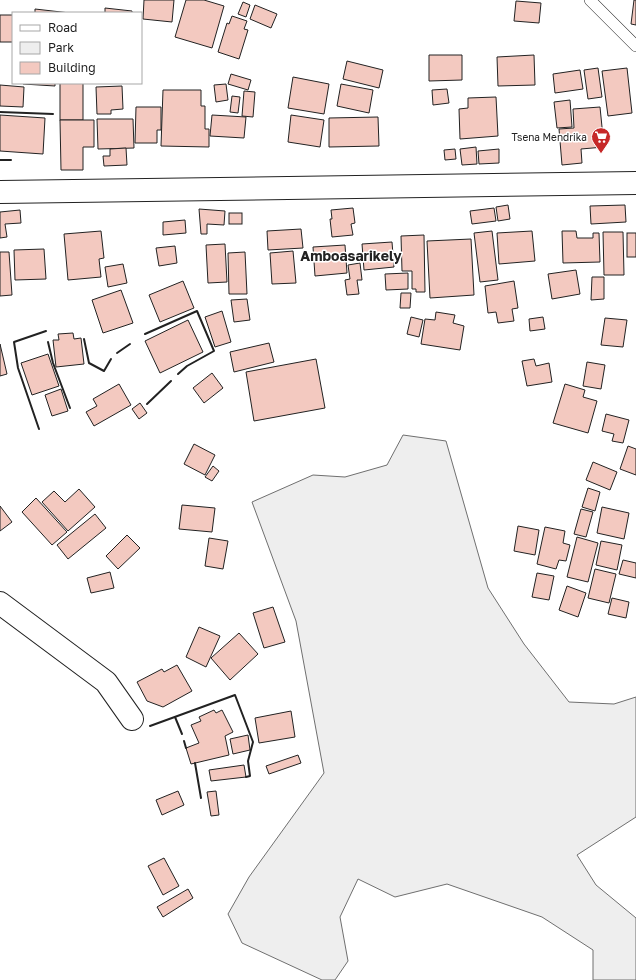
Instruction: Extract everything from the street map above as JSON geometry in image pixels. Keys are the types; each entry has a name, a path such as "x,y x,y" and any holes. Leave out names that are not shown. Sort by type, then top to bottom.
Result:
{"main road":[{"path":"0,192 636,183"},
{"path":"0,603 106,682 132,719"}],"lane":[{"path":"590,0 636,46"}],"green space":[{"path":"403,435 446,441 488,588 524,644 569,702 614,704 636,697 636,817 577,855 596,885 636,918 636,980 593,980 593,950 542,917 447,884 395,897 358,879 340,917 348,961 335,980 322,980 242,943 228,914 249,877 324,773 296,621 252,502 313,475 345,477 387,465"}],"building":[{"path":"144,0 174,0 172,22 143,19"},
{"path":"186,0 204,0 224,6 212,48 175,37"},
{"path":"634,0 636,0 636,25 631,24"},
{"path":"516,1 541,3 539,23 514,21"},
{"path":"243,2 250,5 246,17 238,14"},
{"path":"255,5 277,14 271,28 250,19"},
{"path":"105,8 132,11 132,12 105,12"},
{"path":"35,9 61,12 35,12"},
{"path":"0,15 12,15 12,42 0,42"},
{"path":"232,16 247,21 244,29 248,30 239,59 218,52 227,23 229,24"},
{"path":"429,55 462,55 462,80 429,81"},
{"path":"534,55 535,85 498,86 497,57"},
{"path":"347,61 383,70 379,88 343,79"},
{"path":"598,68 602,97 588,99 584,70"},
{"path":"627,68 632,113 608,116 602,71"},
{"path":"580,70 583,89 555,93 553,74"},
{"path":"231,74 251,80 248,90 228,84"},
{"path":"293,77 329,84 324,114 288,108"},
{"path":"23,84 55,84 55,86"},
{"path":"60,84 83,84 83,120 60,120"},
{"path":"226,84 228,100 216,102 214,85"},
{"path":"341,84 373,90 369,113 337,106"},
{"path":"0,85 24,87 23,107 0,106"},
{"path":"122,86 123,109 111,110 111,114 97,114 96,87"},
{"path":"447,89 449,103 433,105 432,90"},
{"path":"163,90 201,90 201,106 205,106 205,129 209,129 209,147 161,146"},
{"path":"244,91 255,92 253,117 242,116"},
{"path":"232,96 240,97 238,113 230,112"},
{"path":"496,97 498,136 460,139 459,109 468,108 468,98"},
{"path":"570,100 572,127 557,128 554,102"},
{"path":"136,107 161,107 161,130 157,130 157,143 135,143"},
{"path":"600,107 604,147 581,149 582,163 562,165 559,129 574,128 573,109"},
{"path":"0,115 45,118 43,154 0,151"},
{"path":"212,115 246,117 244,138 210,136"},
{"path":"291,115 324,120 320,147 288,142"},
{"path":"378,117 379,146 329,147 329,118"},
{"path":"97,119 133,119 134,148 98,149"},
{"path":"60,120 94,120 94,147 83,147 83,170 61,170"},
{"path":"476,147 477,164 462,165 460,149"},
{"path":"126,148 127,165 104,166 103,156 110,156 110,149"},
{"path":"455,149 456,159 445,160 444,150"},
{"path":"499,149 499,163 479,164 478,151"},
{"path":"508,205 510,219 498,221 496,207"},
{"path":"625,205 626,222 591,224 590,206"},
{"path":"353,208 355,223 351,224 353,235 332,237 330,219 332,219 331,210"},
{"path":"494,208 496,221 472,224 470,211"},
{"path":"199,209 225,211 224,225 207,224 207,234 201,234"},
{"path":"20,210 21,223 5,224 7,237 0,238 0,212"},
{"path":"229,213 242,213 242,224 229,224"},
{"path":"185,220 186,233 163,235 163,222"},
{"path":"301,229 303,248 268,250 267,231"},
{"path":"101,231 104,258 99,259 101,277 68,280 64,234"},
{"path":"492,231 498,280 480,282 474,233"},
{"path":"532,231 535,261 499,264 497,233"},
{"path":"562,231 576,231 577,238 593,238 593,233 599,233 600,262 563,263"},
{"path":"603,232 623,232 624,275 604,275"},
{"path":"627,233 636,233 636,257 627,257"},
{"path":"424,235 425,292 416,292 416,289 412,289 412,271 402,271 401,236"},
{"path":"471,239 474,295 430,298 427,241"},
{"path":"392,242 394,267 364,270 362,244"},
{"path":"225,244 227,282 208,283 206,245"},
{"path":"345,245 347,273 315,276 313,247"},
{"path":"175,246 177,263 159,266 156,248"},
{"path":"44,249 46,279 15,280 14,250"},
{"path":"293,251 296,283 272,284 270,253"},
{"path":"0,252 9,252 12,295 0,296"},
{"path":"245,252 247,294 229,294 228,253"},
{"path":"360,263 362,280 357,280 359,294 347,295 345,280 350,279 348,265"},
{"path":"123,264 127,283 108,287 105,267"},
{"path":"576,270 580,294 552,299 548,274"},
{"path":"408,273 408,289 386,290 385,274"},
{"path":"592,277 604,277 604,299 591,300"},
{"path":"183,281 194,308 160,322 149,295"},
{"path":"514,281 518,308 512,309 514,321 498,323 496,312 488,313 485,286"},
{"path":"121,290 133,323 103,333 92,300"},
{"path":"401,293 411,293 410,308 400,308"},
{"path":"247,299 250,320 234,322 231,300"},
{"path":"222,311 231,342 215,347 205,317"},
{"path":"436,312 455,315 453,323 464,326 460,350 421,344 425,319 435,320"},
{"path":"411,317 423,320 419,337 407,334"},
{"path":"543,317 545,329 530,331 529,319"},
{"path":"605,318 627,320 623,347 601,345"},
{"path":"188,320 203,352 160,373 145,341"},
{"path":"73,333 74,339 81,338 84,364 56,367 53,340 59,340 58,334"},
{"path":"269,343 274,362 234,372 230,352"},
{"path":"0,344 7,374 0,376"},
{"path":"48,354 59,386 32,395 21,363"},
{"path":"316,359 325,408 254,421 246,372"},
{"path":"534,359 536,366 549,363 552,382 527,386 522,361"},
{"path":"587,362 605,365 601,389 583,386"},
{"path":"212,373 223,388 204,403 193,388"},
{"path":"119,384 131,405 94,426 86,412 97,406 93,399"},
{"path":"565,384 585,390 583,397 597,401 588,433 553,423"},
{"path":"61,389 68,411 52,416 45,395"},
{"path":"140,403 147,413 139,419 132,409"},
{"path":"606,414 629,420 623,443 612,441 614,434 602,431"},
{"path":"194,444 215,455 205,475 184,464"},
{"path":"628,446 636,449 636,475 620,469"},
{"path":"593,462 617,472 610,490 586,480"},
{"path":"213,466 219,471 212,481 205,477"},
{"path":"588,488 600,492 595,511 582,507"},
{"path":"79,489 95,507 68,531 42,502 54,491 65,502"},
{"path":"36,498 67,532 52,545 22,512"},
{"path":"182,505 215,508 212,532 179,529"},
{"path":"0,506 12,522 0,531"},
{"path":"602,507 629,513 624,539 597,533"},
{"path":"581,509 593,512 586,537 574,534"},
{"path":"95,514 106,528 68,559 57,545"},
{"path":"518,526 539,530 535,555 514,551"},
{"path":"545,527 565,531 563,543 570,545 566,561 559,560 556,569 537,564"},
{"path":"127,535 140,548 118,569 106,556"},
{"path":"577,537 598,543 588,582 567,577"},
{"path":"209,538 228,541 223,569 205,566"},
{"path":"601,541 622,545 617,570 596,565"},
{"path":"623,560 636,563 636,578 619,574"},
{"path":"595,569 616,574 609,603 588,598"},
{"path":"110,572 114,588 91,593 87,578"},
{"path":"537,573 554,576 549,600 532,597"},
{"path":"567,586 586,593 578,617 559,610"},
{"path":"612,598 629,602 626,618 608,614"},
{"path":"273,607 285,642 264,648 253,613"},
{"path":"199,627 220,636 206,667 186,657"},
{"path":"239,633 258,654 230,680 211,658"},
{"path":"177,665 192,691 163,707 147,701 137,682 162,669 164,672"},
{"path":"214,710 216,713 222,710 233,732 225,736 229,755 191,764 186,748 199,743 191,725 201,721 199,717"},
{"path":"291,711 295,737 259,743 255,718"},
{"path":"248,735 250,750 233,754 230,739"},
{"path":"298,755 301,763 269,774 266,766"},
{"path":"244,765 246,777 211,781 209,770"},
{"path":"178,791 184,805 162,815 156,800"},
{"path":"216,791 219,815 211,816 207,792"},
{"path":"164,858 179,886 163,895 148,866"},
{"path":"188,889 193,898 163,917 157,907"}],"wall":[{"path":"0,112 53,114"},
{"path":"0,160 11,160"},
{"path":"145,334 197,311 214,351 187,366 178,374"},
{"path":"39,429 18,368 14,342 46,331"},
{"path":"84,339 89,363 104,371 111,359"},
{"path":"48,342 53,363 70,408"},
{"path":"117,353 130,344"},
{"path":"147,404 171,381"},
{"path":"150,726 235,695 253,742 248,761 250,776 246,777"},
{"path":"175,717 182,734"},
{"path":"184,741 186,748"},
{"path":"195,763 201,798"}],"place":[{"name":"Tsena Mendrika","path":"601,154"}],"district":[{"name":"Amboasarikely","path":"351,255"}]}
